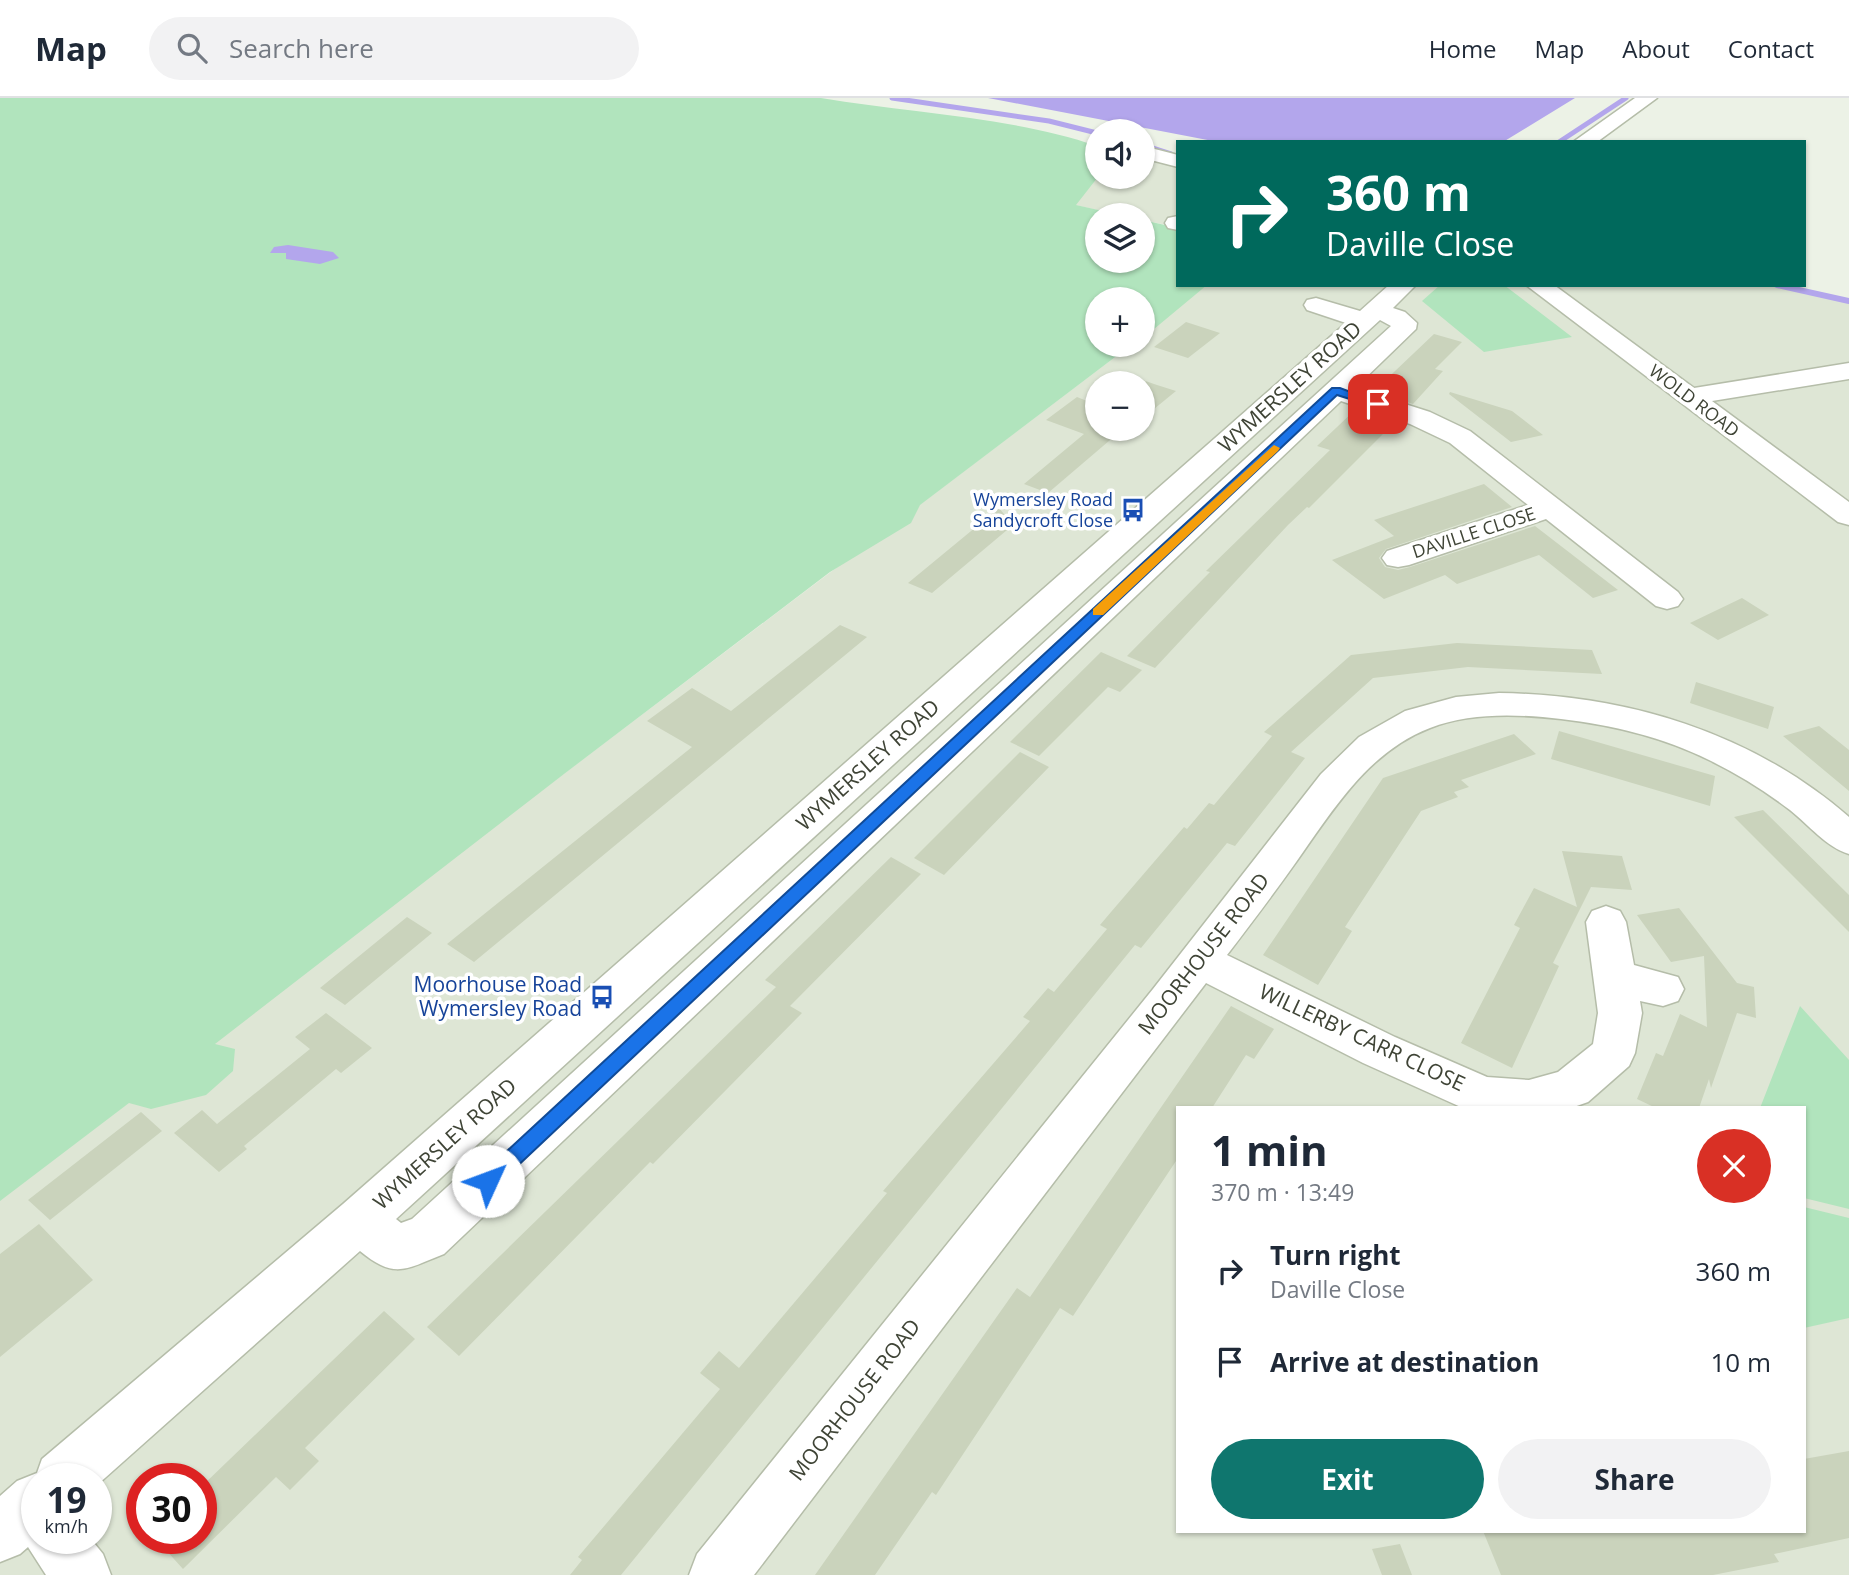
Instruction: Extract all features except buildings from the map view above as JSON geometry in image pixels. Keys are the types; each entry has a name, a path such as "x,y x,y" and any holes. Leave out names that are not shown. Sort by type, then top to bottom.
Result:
{"street":[{"path":"1586,140 1648,98"},
{"path":"1155,155 1176,160"},
{"path":"1331,287 1309,310 1370,316"},
{"name":"WYMERSLEY ROAD","path":"91,1463 1402,287"},
{"name":"WOLD ROAD","path":"1541,287 1849,516"},
{"name":"WYMERSLEY ROAD","path":"360,1220 394,1248 427,1238 1403,329 1405,323 1396,317 1370,316"},
{"path":"1689,397 1849,371"},
{"name":"DAVILLE CLOSE","path":"1336,391 1420,418 1460,437 1670,599"},
{"name":"DAVILLE CLOSE","path":"1399,558 1550,507"},
{"name":"MOORHOUSE ROAD","path":"718,1575 1199,960 1330,788 1361,752 1417,719 1478,705 1583,710 1634,719 1690,738 1754,767 1836,827 1849,840"},
{"name":"WILLERBY CARR CLOSE","path":"1199,960 1379,1050 1484,1096 1531,1104 1572,1088 1612,1053 1620,1013 1606,922"},
{"path":"1616,978 1663,989"},
{"path":"66,1554 82,1575"}],"shaded area":[{"path":"988,98 1575,98 1506,140 1208,140 1155,130 1155,119 1098,119"},
{"path":"1155,160 1176,165 1176,232 1171,226 1155,223 1155,203 1085,203 1085,207 1075,205 1088,189 1155,189"},
{"path":"288,245 333,252 339,258 320,264 286,259 286,253 270,253 274,247"},
{"path":"1204,287 1780,287 1849,302 1849,1575 0,1575 0,1200 1085,380 1085,441 1155,441 1155,371 1097,371 1115,357 1155,357 1155,326"}],"green space":[{"path":"0,98 821,98 996,122 1085,142 1085,189 1089,189 1076,205 1085,207 1085,273 1155,273 1155,223 1176,228 1176,287 1205,287 1155,328 1155,287 1085,287 1085,357 1115,357 1097,371 1085,371 1085,380 920,505 911,523 830,572 215,1044 235,1049 233,1071 206,1095 151,1109 129,1103 0,1201"},
{"path":"1438,287 1507,287 1572,337 1484,352 1422,301"},
{"path":"1800,1006 1849,1060 1849,1209 1806,1198 1806,1106 1761,1106"},
{"path":"1806,1207 1849,1218 1849,1318 1806,1328"}],"waterway":[{"path":"892,98 1049,121 1085,130"},
{"path":"1562,140 1626,98"},
{"path":"1155,149 1171,154"},
{"path":"1786,287 1849,301"}],"slow traffic":[{"path":"1098,612 1274,448"}],"place":[{"name":"Wymersley Road Sandycroft Close","path":"1133,510"},
{"name":"Moorhouse Road Wymersley Road","path":"602,997"}],"route":[{"path":"488,1181 1336,391 1378,404"}]}
